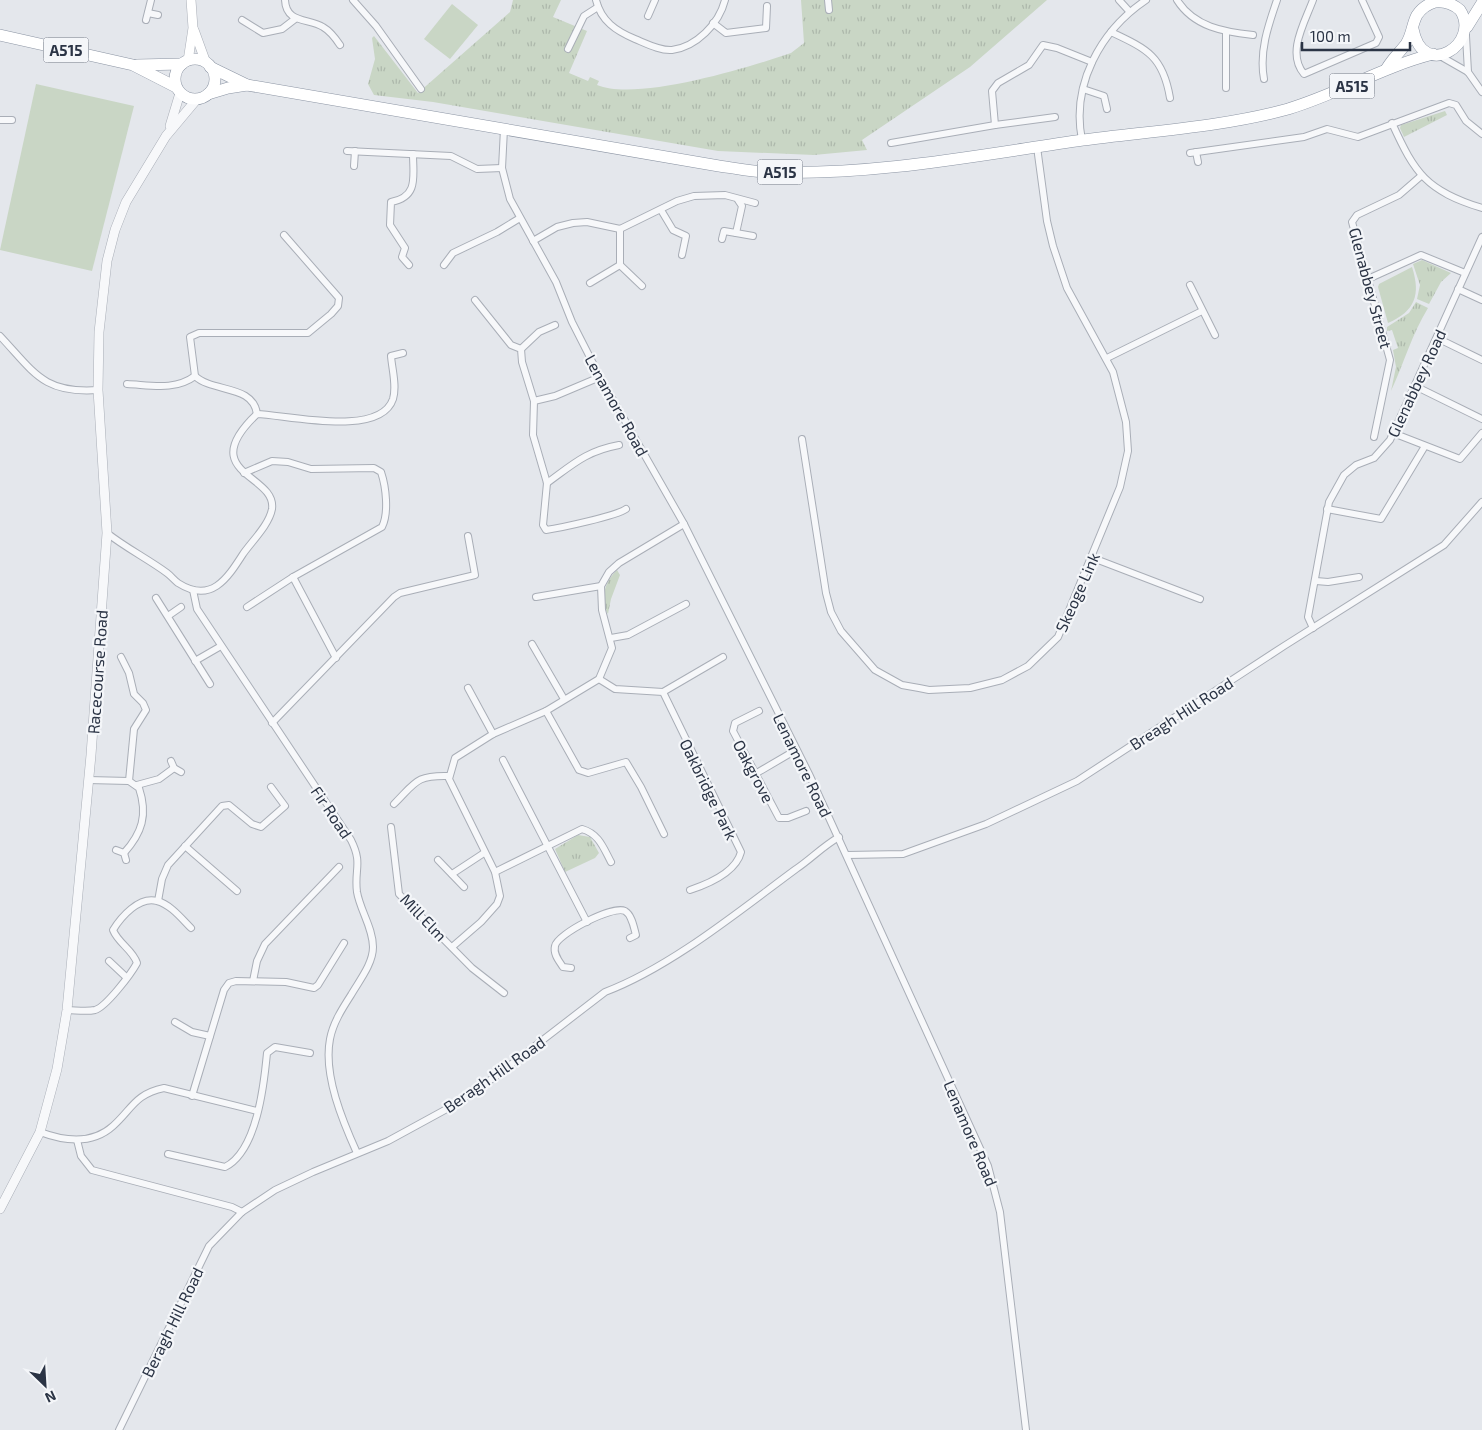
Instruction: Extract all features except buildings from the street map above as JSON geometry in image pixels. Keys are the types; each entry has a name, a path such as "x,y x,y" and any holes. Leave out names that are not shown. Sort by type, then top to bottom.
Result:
{"highway":[{"name":"A515","path":"1387,68 1394,56 1405,45 1413,29 1417,14 1424,3 1451,2 1461,12 1466,32"},
{"name":"A515","path":"0,35 133,65 185,63 194,60 247,85 718,166 765,172 813,172 867,168 1194,127 1287,109 1352,86 1387,68 1456,51 1482,4"},
{"path":"1413,29 1419,46 1436,55"},
{"path":"178,90 176,75 185,63"},
{"name":"A515","path":"133,65 178,90 190,99 197,99 228,88 247,85"},
{"path":"208,65 215,78 208,94"}],"main road":[{"path":"185,63 193,28 191,0"},
{"path":"193,28 208,65"}],"street":[{"path":"151,0 147,16 158,15"},
{"path":"285,0 289,13 295,19 322,27 340,45"},
{"path":"353,0 376,26 422,89"},
{"path":"648,16 655,0"},
{"path":"568,48 584,16 597,3 615,30 646,44 670,50 690,45 708,31 725,0"},
{"path":"828,0 829,10"},
{"path":"1119,0 1129,11"},
{"path":"1082,140 1079,114 1083,89 1092,62 1111,32 1129,11 1146,0"},
{"path":"1178,0 1191,16 1206,25 1226,32 1253,35"},
{"path":"1264,79 1262,66 1266,32 1277,0"},
{"path":"1313,0 1295,50 1298,64 1304,74 1376,43 1379,37 1362,0"},
{"path":"713,23 726,33 766,28 767,6"},
{"path":"242,20 263,32 282,29 295,19"},
{"path":"1111,32 1140,46 1160,63 1167,79 1170,98"},
{"path":"1226,32 1226,88"},
{"path":"1466,32 1468,72"},
{"path":"995,125 992,92 998,84 1028,65 1043,45 1092,62"},
{"path":"1436,55 1468,72 1482,92"},
{"path":"1083,89 1104,96 1107,108"},
{"name":"Racecourse Road","path":"166,136 175,114 178,90"},
{"name":"Racecourse Road","path":"0,1208 40,1132 57,1069 67,1010 88,780 107,533 98,390 99,332 107,261 115,230 126,202 166,136 197,99"},
{"path":"1198,162 1193,153 1301,138 1327,129 1358,137 1392,123 1453,104 1471,126 1482,134"},
{"path":"891,143 995,125 1056,117"},
{"path":"0,120 12,120"},
{"path":"1392,123 1407,156 1421,176 1448,195 1482,208"},
{"name":"Lenamore Road","path":"504,129 502,168 510,199 556,282 572,322 600,376 684,524 796,750 839,837 988,1166 1000,1212 1026,1430"},
{"name":"Skeoge Link","path":"802,439 826,593 831,612 840,631 875,670 902,685 930,690 970,688 1002,680 1028,666 1058,637 1093,558 1120,487 1128,452 1126,422 1121,395 1107,358 1065,283 1047,221 1037,147"},
{"path":"354,166 351,151 451,156 477,169 502,168"},
{"path":"409,265 402,258 405,248 390,225 390,209 391,202 406,198 413,188 414,154"},
{"name":"Glenabbey Street","path":"1374,437 1390,360 1352,225 1353,218 1399,196 1421,176"},
{"path":"533,241 557,226 573,223 587,222 620,229 677,201 694,196 725,195 755,203"},
{"path":"736,233 742,206 738,200"},
{"path":"661,210 673,230 686,236 682,255"},
{"path":"444,265 453,253 497,232 520,218"},
{"path":"620,229 620,265 642,286"},
{"path":"722,239 724,231 753,236"},
{"path":"257,414 253,400 246,396 208,386 194,376 190,337 199,333 308,333 338,306 339,298 284,235"},
{"name":"Glenabbey Road","path":"1314,628 1308,617 1316,581 1327,509 1338,482 1356,465 1379,454 1393,433 1465,272 1481,241"},
{"path":"1368,279 1422,255 1465,272"},
{"path":"590,283 620,265"},
{"path":"1190,285 1215,335"},
{"path":"1458,289 1482,300"},
{"path":"475,300 511,344 521,349"},
{"path":"1107,358 1202,311"},
{"path":"521,349 539,332 555,325"},
{"path":"0,336 40,379 53,386 70,390 98,390"},
{"path":"1437,338 1482,360"},
{"path":"521,349 522,362 534,401 533,435 547,483 543,525 546,530 619,514 626,509"},
{"path":"257,414 322,421 352,421 379,414 393,400 391,356 403,353"},
{"path":"127,384 173,386 188,381 194,376"},
{"path":"534,401 555,396 600,376"},
{"path":"1415,386 1482,419"},
{"path":"107,533 167,573 176,582 193,590 213,589 223,582 266,521 272,509 270,498 238,468 234,450 238,436 257,414"},
{"path":"1393,433 1460,459 1482,433"},
{"path":"547,483 573,462 598,450 619,445"},
{"path":"1327,509 1381,519 1425,446"},
{"path":"244,473 272,461 288,462 311,469 374,468 381,472 384,481 386,520 382,527 293,577 247,607"},
{"name":"Breagh Hill Road","path":"847,856 903,854 986,824 1078,781 1444,545 1482,502"},
{"path":"394,804 420,778 449,776 455,758 493,734 546,710 599,679 612,648 611,638 602,610 601,586 609,572 619,563 684,524"},
{"path":"272,723 394,597 400,593 475,575 468,536"},
{"path":"1093,558 1200,599"},
{"path":"293,577 336,658"},
{"path":"1316,581 1328,582 1360,577"},
{"path":"536,597 601,586"},
{"name":"Fir Road","path":"193,590 197,609 351,840 359,855 356,886 358,900 373,947 368,965 338,1016 329,1040 334,1089 342,1120 357,1154"},
{"path":"156,598 210,684"},
{"path":"611,638 628,634 686,604"},
{"path":"168,616 181,607"},
{"path":"532,644 564,699"},
{"path":"195,661 221,646"},
{"path":"121,657 129,673 134,694 146,710 134,729 129,781"},
{"path":"599,679 615,688 663,692 723,657"},
{"path":"468,688 493,734"},
{"name":"Oakbridge Park","path":"663,692 741,852 737,863 726,872 706,885 690,890"},
{"path":"546,710 579,770 588,772 626,762 642,787 664,834"},
{"name":"Oakgrove","path":"759,711 735,723 733,731 779,818 788,818 806,811"},
{"path":"755,774 796,750"},
{"path":"503,760 587,922"},
{"path":"171,761 174,768 181,772"},
{"path":"88,780 129,781 138,785 159,778 174,768"},
{"name":"Mill Elm","path":"449,776 484,853 495,872 500,887 497,904 481,922 452,947"},
{"path":"116,850 125,857 138,836 144,818 145,807 138,785"},
{"path":"158,901 164,870 226,804 235,809 252,824 261,827 285,806 272,787"},
{"name":"Mill Elm","path":"391,827 399,894 478,974 504,993"},
{"path":"495,872 582,830 593,832 600,841 610,862"},
{"name":"Beragh Hill Road","path":"119,1430 209,1246 242,1212 275,1190 388,1142 454,1105 496,1076 605,992 626,984 659,966 839,837"},
{"path":"185,846 236,891"},
{"path":"452,874 484,853"},
{"path":"438,860 464,887"},
{"path":"253,981 257,961 265,944 338,867"},
{"path":"67,1010 96,1010 104,1004 137,963 135,958 116,939 113,930 128,911 149,900 158,901 169,908 191,928"},
{"path":"571,968 563,967 557,957 554,948 556,941 561,936 587,922 616,909 623,910 629,916 636,935 630,938"},
{"path":"192,1096 224,990 229,984 236,981 286,982 309,989 314,988 318,985 344,943"},
{"path":"109,962 126,977"},
{"path":"175,1022 192,1032 210,1036"},
{"path":"168,1154 225,1167 232,1164 251,1134 264,1086 267,1052 275,1048 310,1052"},
{"path":"40,1132 77,1140 97,1136 113,1126 140,1098 151,1091 164,1088 257,1111"},
{"path":"77,1140 81,1156 92,1170 232,1207 242,1212"}],"green space":[{"path":"513,0 561,0 553,17 587,31 569,73 588,81 590,77 599,81 597,85 615,89 638,89 694,81 791,53 804,43 801,0 1047,0 970,67 862,140 867,150 814,155 718,151 433,102 374,95 368,84 375,59 372,38 374,36 418,93 510,12"},
{"path":"452,4 478,25 450,59 424,39"},
{"path":"36,84 134,106 92,271 0,250"},
{"path":"1445,111 1447,115 1404,137 1400,128 1401,125"},
{"path":"1422,260 1451,273 1441,282 1429,304 1417,299 1420,285 1413,264"},
{"path":"1412,267 1416,286 1414,301 1404,313 1388,323 1378,287 1379,284"},
{"path":"1416,302 1428,308 1391,391 1396,367 1393,350 1398,348 1392,330 1387,331 1387,327 1409,313"},
{"path":"617,570 620,575 611,599 608,614 604,603 605,591 609,580"},
{"path":"578,835 590,837 599,853 595,858 565,872 555,849"}]}
